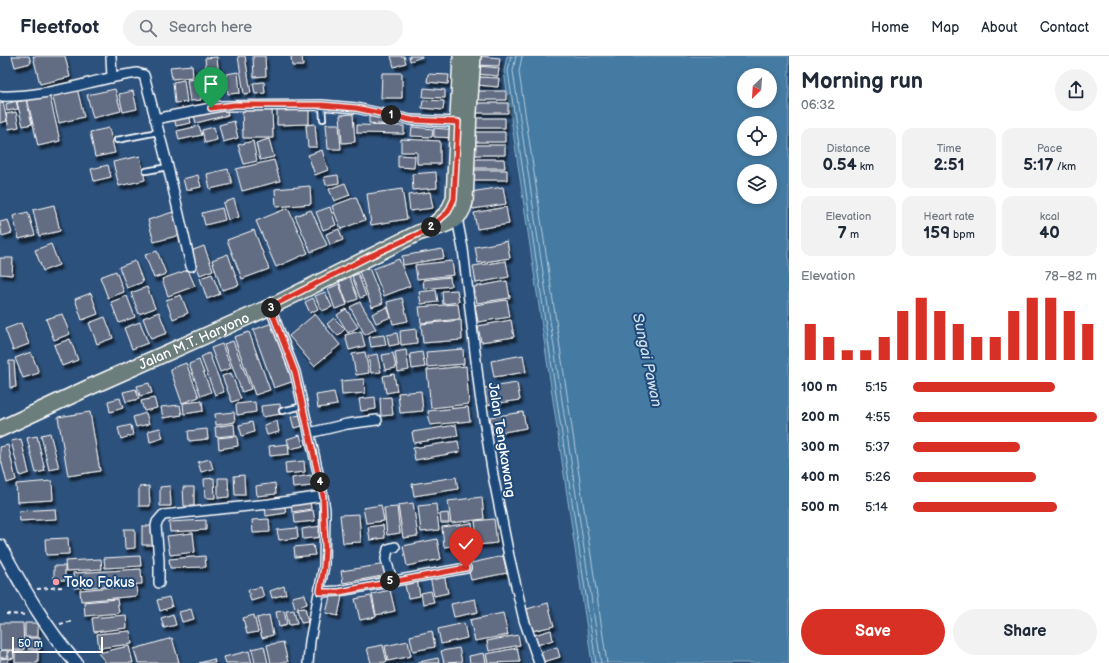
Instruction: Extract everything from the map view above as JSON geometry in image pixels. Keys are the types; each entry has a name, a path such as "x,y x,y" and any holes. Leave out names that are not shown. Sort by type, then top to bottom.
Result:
{"main road":[{"path":"451,219 451,207 454,199 462,56"},
{"path":"451,219 462,212 465,202 473,56"},
{"name":"Jalan M.T. Haryono","path":"0,429 90,386 270,307 368,257 451,219"}],"street":[{"path":"111,56 112,78"},
{"path":"0,96 28,95 137,73 144,75 168,167 191,266"},
{"path":"155,119 221,106 322,105 356,108 412,120 458,122"},
{"name":"Jalan Tengkawang","path":"451,219 463,249 480,395 493,475 509,556 524,620 539,663"},
{"path":"270,307 295,372 323,496 325,546 324,566 311,634 308,663"},
{"path":"309,433 347,424 377,420"},
{"path":"159,583 159,560 156,526 157,522 163,515 323,496"},
{"path":"0,546 40,616 76,663"},
{"path":"392,581 386,556 388,549 395,547"},
{"path":"320,592 339,592 466,568"}],"lane":[{"path":"322,105 323,119"},
{"path":"116,140 158,132"},
{"path":"146,171 168,167"},
{"path":"282,411 303,406"}],"path":[{"path":"25,590 62,587"},
{"path":"6,614 40,616"}],"water":[{"name":"Sungai Pawan","path":"507,56 789,56 789,663 592,663 504,71"}],"building":[{"path":"12,56 29,56 31,63 15,67"},
{"path":"33,56 65,56 70,77 40,84"},
{"path":"238,56 245,56 251,93 244,94"},
{"path":"253,56 265,56 266,76 254,77"},
{"path":"291,56 302,56 303,66 292,66"},
{"path":"391,56 404,56 406,63 394,67"},
{"path":"409,56 422,56 422,57 410,61"},
{"path":"479,56 500,58 499,66 478,65"},
{"path":"217,57 219,78 207,79 205,58"},
{"path":"192,65 193,77 172,79 170,67"},
{"path":"478,66 499,68 498,76 477,74"},
{"path":"238,72 240,93 228,94 226,74"},
{"path":"382,73 402,73 402,98 381,98"},
{"path":"428,74 449,75 448,84 427,82"},
{"path":"478,77 499,78 498,87 477,85"},
{"path":"199,79 201,100 190,101 187,80"},
{"path":"184,80 187,102 175,103 173,82"},
{"path":"264,82 265,93 255,94 253,83"},
{"path":"77,88 84,117 59,123 52,94"},
{"path":"424,88 445,90 445,98 423,97"},
{"path":"115,89 121,111 93,118 87,95"},
{"path":"133,91 137,109 123,112 119,94"},
{"path":"472,91 506,91 506,100 472,100"},
{"path":"49,93 60,141 38,146 27,98"},
{"path":"26,100 32,124 23,126 17,102"},
{"path":"423,100 444,101 443,110 422,108"},
{"path":"16,101 18,109 7,111 6,104"},
{"path":"3,102 7,121 0,123 0,103"},
{"path":"474,103 508,103 508,113 474,113"},
{"path":"226,107 228,115 196,123 194,115"},
{"path":"272,107 273,138 243,138 242,108"},
{"path":"309,108 309,124 277,125 277,109"},
{"path":"16,112 19,127 9,129 6,114"},
{"path":"189,114 191,123 176,126 174,118"},
{"path":"353,114 355,142 342,143 340,115"},
{"path":"369,115 390,116 390,125 369,123"},
{"path":"472,118 505,118 505,128 472,128"},
{"path":"234,121 238,138 223,142 219,125"},
{"path":"315,124 317,147 308,147 306,125"},
{"path":"326,124 339,124 341,149 328,149"},
{"path":"357,125 404,126 404,134 357,133"},
{"path":"199,126 202,135 179,140 177,131"},
{"path":"214,127 217,140 205,143 202,130"},
{"path":"412,127 433,129 432,137 411,136"},
{"path":"109,128 115,153 95,157 90,132"},
{"path":"434,128 456,130 455,138 434,137"},
{"path":"471,132 505,132 505,142 471,142"},
{"path":"269,139 274,157 260,160 256,143"},
{"path":"401,139 440,141 440,164 417,164 417,152 401,152"},
{"path":"253,141 257,161 244,164 238,145"},
{"path":"471,145 505,145 505,155 471,155"},
{"path":"322,150 328,170 315,175 308,155"},
{"path":"398,155 415,156 414,168 398,167"},
{"path":"140,156 145,180 119,186 113,162"},
{"path":"470,159 504,159 505,168 471,168"},
{"path":"274,160 280,181 242,191 236,169"},
{"path":"108,165 111,177 94,181 91,169"},
{"path":"228,169 232,184 210,189 207,174"},
{"path":"473,170 507,170 507,180 473,180"},
{"path":"436,172 437,188 413,190 412,174"},
{"path":"198,175 201,187 186,190 183,179"},
{"path":"338,175 339,183 326,185 324,177"},
{"path":"345,183 350,195 334,201 329,189"},
{"path":"310,186 311,204 276,207 275,189"},
{"path":"503,187 506,204 473,209 470,192"},
{"path":"402,189 407,219 371,225 367,194"},
{"path":"430,192 433,208 410,211 408,195"},
{"path":"356,197 365,220 341,229 332,206"},
{"path":"234,199 239,217 228,220 223,203"},
{"path":"54,205 60,231 39,236 33,210"},
{"path":"330,207 336,225 323,230 316,212"},
{"path":"506,207 509,224 477,229 474,213"},
{"path":"222,208 225,220 205,225 202,213"},
{"path":"288,208 308,253 276,267 256,221"},
{"path":"311,210 327,245 311,252 295,216"},
{"path":"28,212 35,235 19,239 13,216"},
{"path":"173,212 180,235 154,242 148,220"},
{"path":"8,220 12,233 2,236 0,222"},
{"path":"339,229 343,240 330,245 326,234"},
{"path":"254,230 269,269 242,279 227,240"},
{"path":"507,241 510,258 478,263 475,247"},
{"path":"51,244 59,265 43,271 35,250"},
{"path":"204,246 213,270 200,275 191,251"},
{"path":"442,249 444,258 403,265 402,256"},
{"path":"157,251 166,274 154,278 145,255"},
{"path":"228,254 239,285 222,290 212,260"},
{"path":"0,258 13,258 12,275 0,274"},
{"path":"399,259 410,286 384,296 373,269"},
{"path":"135,261 143,282 127,288 119,267"},
{"path":"452,261 454,275 417,279 415,265"},
{"path":"506,261 509,277 476,283 473,266"},
{"path":"369,268 383,303 372,307 359,271"},
{"path":"188,270 195,286 168,296 162,279"},
{"path":"116,271 124,292 108,298 100,277"},
{"path":"212,274 220,294 207,299 200,278"},
{"path":"358,274 366,296 360,298 352,276"},
{"path":"349,275 358,299 347,303 338,279"},
{"path":"450,277 451,286 424,289 423,280"},
{"path":"507,281 510,298 477,303 474,287"},
{"path":"339,284 347,305 335,309 328,289"},
{"path":"147,287 155,308 139,314 131,293"},
{"path":"436,290 438,302 421,304 419,292"},
{"path":"457,290 459,302 443,304 442,291"},
{"path":"325,292 332,307 322,311 315,296"},
{"path":"91,293 98,314 82,320 75,299"},
{"path":"181,295 188,313 173,319 166,300"},
{"path":"127,296 135,317 119,323 111,302"},
{"path":"313,298 318,309 310,313 305,302"},
{"path":"402,298 408,321 393,324 387,302"},
{"path":"507,300 510,317 478,322 475,305"},
{"path":"360,302 376,329 365,335 350,307"},
{"path":"458,304 460,319 421,323 419,307"},
{"path":"387,307 391,317 376,323 372,314"},
{"path":"346,309 358,327 348,333 337,315"},
{"path":"159,312 167,333 151,339 143,318"},
{"path":"62,314 70,334 54,340 46,319"},
{"path":"315,314 340,345 314,366 289,336"},
{"path":"105,317 113,338 97,344 89,323"},
{"path":"334,318 345,329 338,336 327,324"},
{"path":"461,320 462,340 423,343 421,324"},
{"path":"511,320 514,337 481,342 478,326"},
{"path":"140,322 148,343 132,349 124,328"},
{"path":"275,322 297,380 274,388 253,330"},
{"path":"21,323 29,344 13,350 5,329"},
{"path":"416,329 417,343 401,345 400,331"},
{"path":"361,331 365,346 349,350 345,335"},
{"path":"249,332 270,390 255,395 234,337"},
{"path":"397,333 399,344 389,346 387,335"},
{"path":"384,335 386,345 371,347 369,337"},
{"path":"70,339 78,360 62,366 54,345"},
{"path":"233,341 251,389 242,392 224,344"},
{"path":"222,344 231,368 220,372 211,348"},
{"path":"463,349 464,364 427,367 426,352"},
{"path":"406,350 409,370 398,372 395,352"},
{"path":"31,352 39,373 23,378 15,358"},
{"path":"365,352 369,373 356,375 352,354"},
{"path":"422,352 425,367 412,369 410,354"},
{"path":"209,353 224,392 215,395 201,357"},
{"path":"393,353 396,368 385,370 382,355"},
{"path":"377,354 381,372 371,373 368,356"},
{"path":"523,355 526,372 494,377 491,361"},
{"path":"199,360 211,392 201,396 189,364"},
{"path":"9,361 14,361 16,387 10,388"},
{"path":"186,363 199,397 182,403 170,369"},
{"path":"466,366 469,404 431,408 427,370"},
{"path":"231,373 241,399 232,402 222,376"},
{"path":"394,374 397,391 386,393 383,376"},
{"path":"364,379 365,393 342,395 341,381"},
{"path":"149,383 152,393 140,396 137,386"},
{"path":"517,383 520,400 487,405 484,388"},
{"path":"136,389 139,399 126,402 123,392"},
{"path":"421,391 423,411 400,413 398,393"},
{"path":"334,392 337,405 318,408 316,395"},
{"path":"375,397 376,409 361,411 359,399"},
{"path":"391,397 393,415 381,416 380,398"},
{"path":"120,398 123,408 110,412 108,401"},
{"path":"154,398 157,408 144,411 141,401"},
{"path":"202,401 203,411 184,414 183,403"},
{"path":"255,402 256,412 237,415 236,404"},
{"path":"280,404 281,414 262,417 261,406"},
{"path":"180,405 182,415 163,418 161,407"},
{"path":"468,407 470,421 430,425 428,411"},
{"path":"90,412 100,471 68,476 58,417"},
{"path":"234,412 235,422 216,425 215,414"},
{"path":"523,412 526,428 493,434 490,417"},
{"path":"146,413 149,424 136,427 133,417"},
{"path":"304,414 306,425 294,428 291,417"},
{"path":"277,421 279,432 267,435 264,425"},
{"path":"252,422 254,432 242,436 239,425"},
{"path":"234,424 235,435 216,437 215,427"},
{"path":"131,425 133,435 121,439 118,428"},
{"path":"456,425 458,436 414,443 412,432"},
{"path":"160,428 163,438 150,442 148,431"},
{"path":"207,429 208,439 189,441 188,431"},
{"path":"50,433 59,468 49,470 41,435"},
{"path":"300,435 303,446 290,449 287,439"},
{"path":"37,436 45,471 36,473 27,438"},
{"path":"237,436 238,446 219,449 218,438"},
{"path":"21,439 29,473 20,476 11,441"},
{"path":"458,441 460,452 415,460 413,448"},
{"path":"288,444 289,454 270,456 269,446"},
{"path":"8,445 16,480 7,483 0,456 0,447"},
{"path":"210,459 213,469 201,472 198,462"},
{"path":"304,461 305,472 286,474 285,463"},
{"path":"244,475 245,495 235,495 234,476"},
{"path":"311,475 312,486 293,488 292,478"},
{"path":"456,477 458,489 414,496 412,484"},
{"path":"214,478 215,498 205,498 204,479"},
{"path":"218,478 228,478 229,497 218,498"},
{"path":"52,481 53,500 17,502 16,484"},
{"path":"275,483 276,494 257,496 256,486"},
{"path":"149,486 150,506 139,506 139,487"},
{"path":"170,486 171,506 160,506 160,487"},
{"path":"183,487 194,487 194,506 184,506"},
{"path":"482,497 484,519 451,523 448,501"},
{"path":"310,499 311,509 292,512 291,501"},
{"path":"284,503 286,513 266,516 265,505"},
{"path":"413,503 418,536 403,538 398,505"},
{"path":"436,504 439,530 421,532 418,506"},
{"path":"381,505 384,521 366,523 363,508"},
{"path":"397,507 400,533 387,535 384,508"},
{"path":"55,509 56,519 20,521 19,511"},
{"path":"313,510 315,521 295,523 294,513"},
{"path":"448,513 449,523 441,523 440,514"},
{"path":"359,514 361,542 343,543 340,515"},
{"path":"269,519 270,532 253,533 252,520"},
{"path":"494,519 497,543 478,545 475,521"},
{"path":"206,520 206,530 170,532 169,522"},
{"path":"472,523 475,543 444,547 442,527"},
{"path":"383,525 385,538 370,540 368,527"},
{"path":"142,526 152,526 153,545 142,545"},
{"path":"321,526 322,537 303,539 302,529"},
{"path":"297,528 298,538 279,540 277,530"},
{"path":"124,529 135,529 135,548 125,549"},
{"path":"193,533 195,552 170,555 167,536"},
{"path":"68,538 69,554 46,555 45,539"},
{"path":"437,539 441,559 407,566 403,546"},
{"path":"313,545 315,555 295,557 294,547"},
{"path":"140,556 141,566 105,568 104,558"},
{"path":"205,556 206,567 170,568 169,559"},
{"path":"503,556 507,573 471,580 467,564"},
{"path":"101,559 102,569 66,571 65,561"},
{"path":"386,564 388,575 343,583 341,571"},
{"path":"54,566 65,566 65,580 54,580"},
{"path":"141,569 142,584 74,588 73,573"},
{"path":"444,574 448,593 434,596 430,577"},
{"path":"417,579 420,596 408,598 404,581"},
{"path":"136,585 137,596 81,601 80,590"},
{"path":"284,586 286,594 272,598 270,591"},
{"path":"261,587 264,597 251,601 248,590"},
{"path":"390,590 395,611 376,615 372,594"},
{"path":"431,591 434,602 423,604 421,593"},
{"path":"331,593 342,596 338,616 326,613"},
{"path":"305,594 307,604 295,608 292,597"},
{"path":"371,596 376,617 360,620 355,599"},
{"path":"169,597 172,607 160,611 157,600"},
{"path":"117,599 119,613 85,616 84,602"},
{"path":"475,599 478,612 454,617 451,604"},
{"path":"548,603 554,626 532,631 527,609"},
{"path":"305,608 308,622 301,623 297,609"},
{"path":"191,609 194,619 182,622 179,612"},
{"path":"294,610 297,624 289,625 286,611"},
{"path":"284,611 287,625 279,627 276,612"},
{"path":"503,613 508,635 475,641 470,620"},
{"path":"173,614 176,625 164,628 161,618"},
{"path":"126,615 127,628 94,632 92,618"},
{"path":"254,615 258,632 247,634 243,618"},
{"path":"269,615 273,635 262,638 257,618"},
{"path":"0,623 23,623 24,650 0,650"},
{"path":"25,623 38,623 38,637 25,637"},
{"path":"464,623 467,638 441,644 438,629"},
{"path":"551,630 553,640 537,645 534,635"},
{"path":"130,631 132,644 99,648 97,634"},
{"path":"432,631 435,647 413,651 410,636"},
{"path":"518,635 520,645 489,651 487,641"},
{"path":"28,638 40,638 40,649 28,649"},
{"path":"172,638 179,662 138,663 134,649"},
{"path":"408,641 411,656 388,661 385,646"},
{"path":"283,642 288,662 271,663 267,645"},
{"path":"383,645 387,662 371,663 367,648"},
{"path":"129,646 133,663 106,663 98,653"},
{"path":"264,646 268,663 255,663 252,649"},
{"path":"557,647 560,657 540,663 537,653"},
{"path":"459,648 462,662 444,663 441,651"},
{"path":"517,648 520,662 488,663 486,654"},
{"path":"7,650 7,657 0,658 0,651"},
{"path":"13,650 14,658 9,659 8,651"},
{"path":"38,651 38,663 15,663 15,652"},
{"path":"249,651 252,663 226,663 224,657"},
{"path":"484,653 486,663 470,663 469,656"},
{"path":"8,658 8,663 0,663 0,659"},
{"path":"438,658 439,663 419,663 419,662"},
{"path":"214,659 215,663 199,663"}],"place":[{"name":"Toko Fokus","path":"56,582"}],"route":[{"path":"211,108 234,105 322,105 356,108 412,120 458,122 454,199 445,216 429,229 368,257 270,307 295,372 323,496 325,546 320,592 339,592 466,568"}]}
